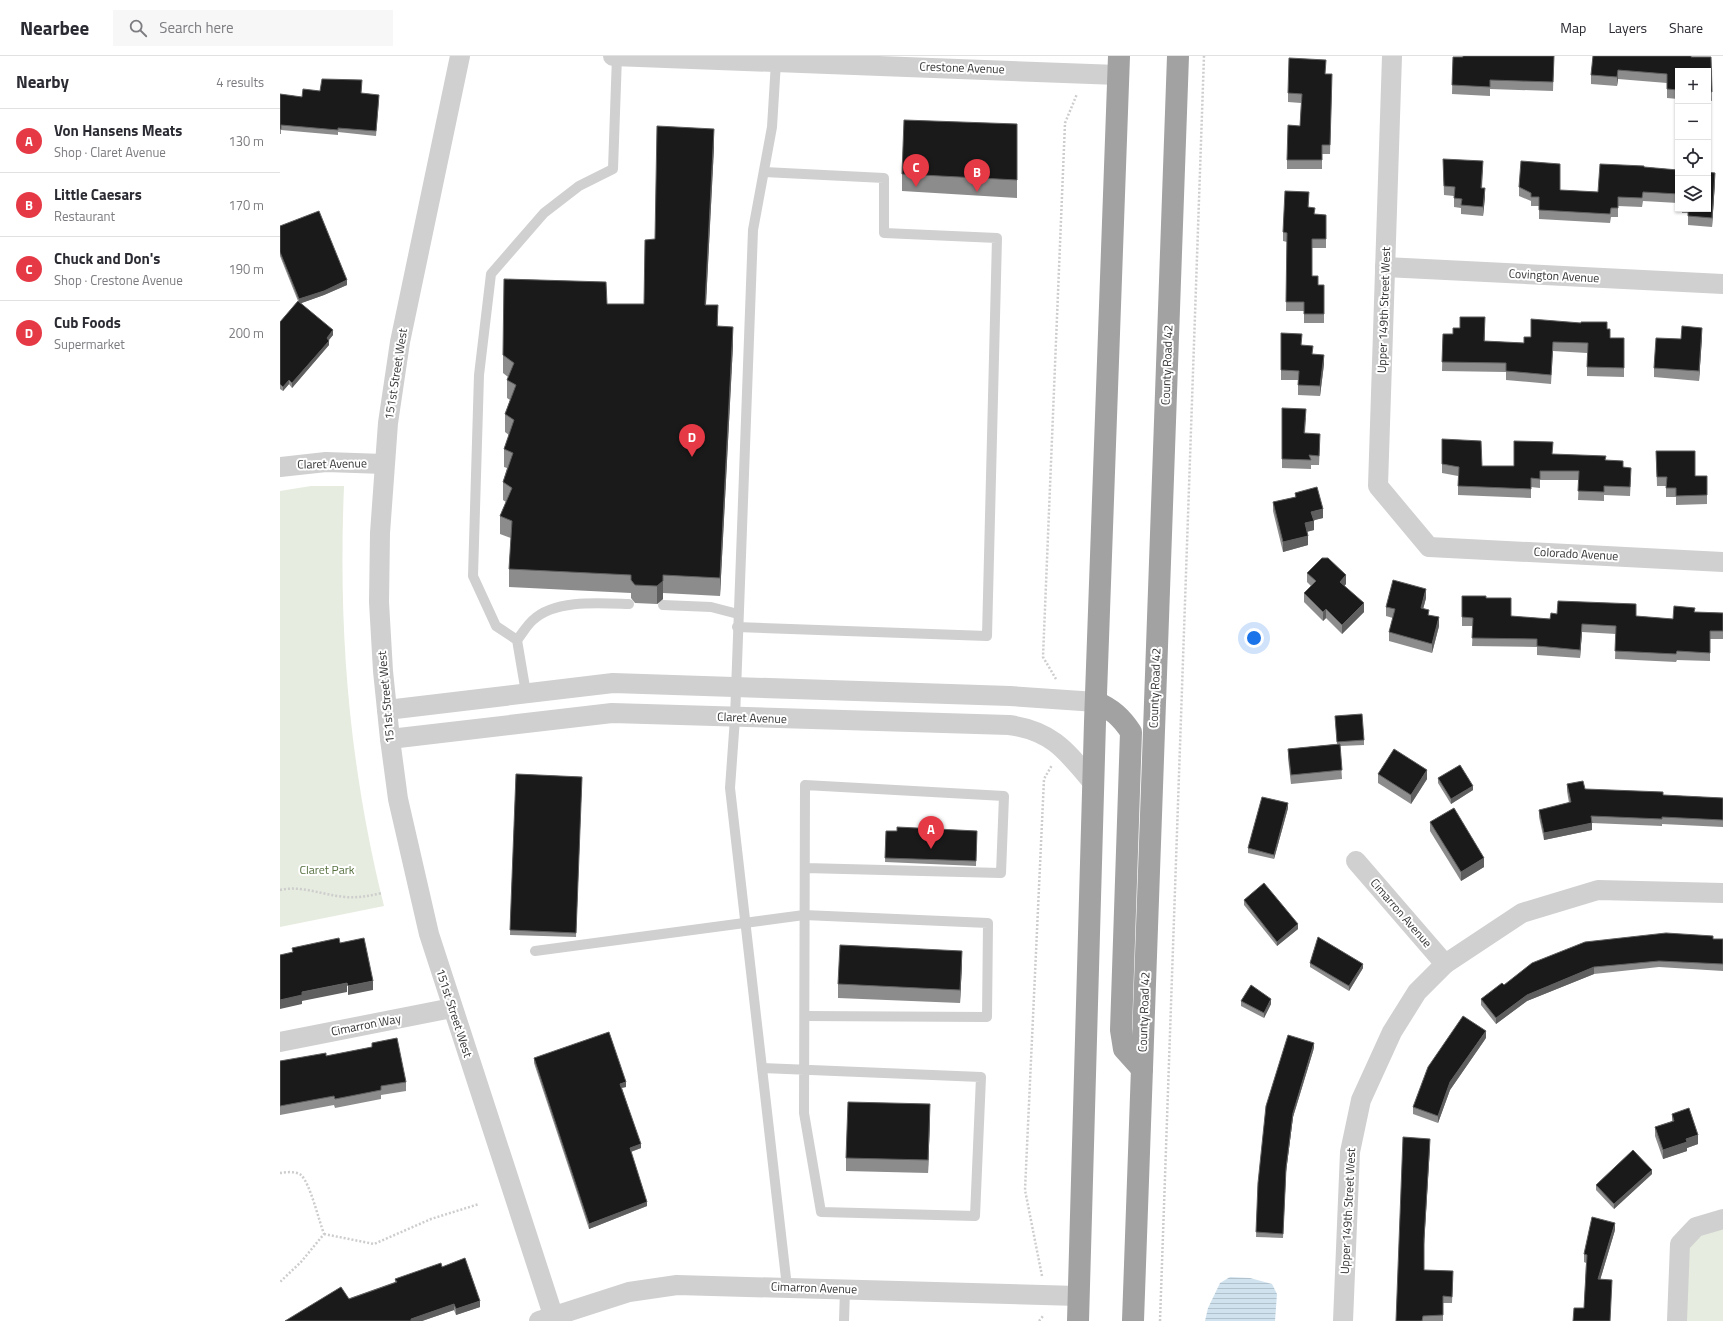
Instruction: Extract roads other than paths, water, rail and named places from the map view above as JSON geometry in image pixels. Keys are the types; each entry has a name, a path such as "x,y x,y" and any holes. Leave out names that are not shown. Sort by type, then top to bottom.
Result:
{"highway":[{"name":"County Road 42","path":"1133,1321 1178,56"},
{"path":"1078,1321 1096,702 1118,65"},
{"path":"1096,702 1110,708 1123,720 1131,732 1121,1030 1124,1049 1142,1069"}],"street":[{"name":"151st Street West","path":"460,56 400,342 384,464 380,533 379,602 386,710 398,799 429,934 549,1319"},
{"name":"Crestone Avenue","path":"614,56 1118,65"},
{"name":"Upper 149th Street West","path":"1392,56 1378,486 1429,547"},
{"name":"Covington Avenue","path":"1385,267 1723,284"},
{"name":"Claret Avenue","path":"280,467 326,462 384,464"},
{"name":"Colorado Avenue","path":"1429,547 1723,562"},
{"path":"386,710 612,683 1010,696 1096,702"},
{"name":"Claret Avenue","path":"390,739 612,713 735,718 1009,725 1025,727 1054,741 1094,784"},
{"name":"Cimarron Avenue","path":"1356,861 1445,964"},
{"name":"Upper 149th Street West","path":"1343,1321 1350,1152 1361,1100 1392,1032 1417,992 1445,964 1522,913 1598,890 1723,893"},
{"name":"Cimarron Way","path":"280,1042 452,1008"},
{"path":"1677,1321 1680,1244 1696,1227 1723,1220"},
{"name":"Cimarron Avenue","path":"549,1319 607,1298 654,1288 701,1285 1078,1296"}],"lane":[{"path":"526,693 517,640 496,626 473,576 479,375 491,274 544,213 579,186 613,169 617,56"},
{"path":"775,59 772,127 753,230 737,627 735,718 730,788 787,1287"},
{"path":"737,627 987,636 997,238 884,233 884,178 764,172"},
{"path":"517,640 533,619 555,608 592,603 629,604"},
{"path":"663,605 711,607 738,614"},
{"path":"762,1068 805,1070 981,1077 975,1216 821,1212 804,1113 805,1070 804,916 805,785 1004,796 1001,873 805,868"},
{"path":"535,950 746,922 804,916 988,923 987,1017 805,1016"},
{"path":"844,1321 845,1289"}],"water":[{"path":"1230,1277 1250,1278 1272,1284 1277,1294 1275,1321 1205,1321 1208,1308 1220,1283"}],"place":[{"name":"Chuck and Don's","path":"916,187"},
{"name":"Little Caesars","path":"977,192"},
{"name":"Cub Foods","path":"692,457"},
{"name":"Von Hansens Meats","path":"931,849"}],"park label":[{"name":"Claret Park","path":"327,870"}]}
